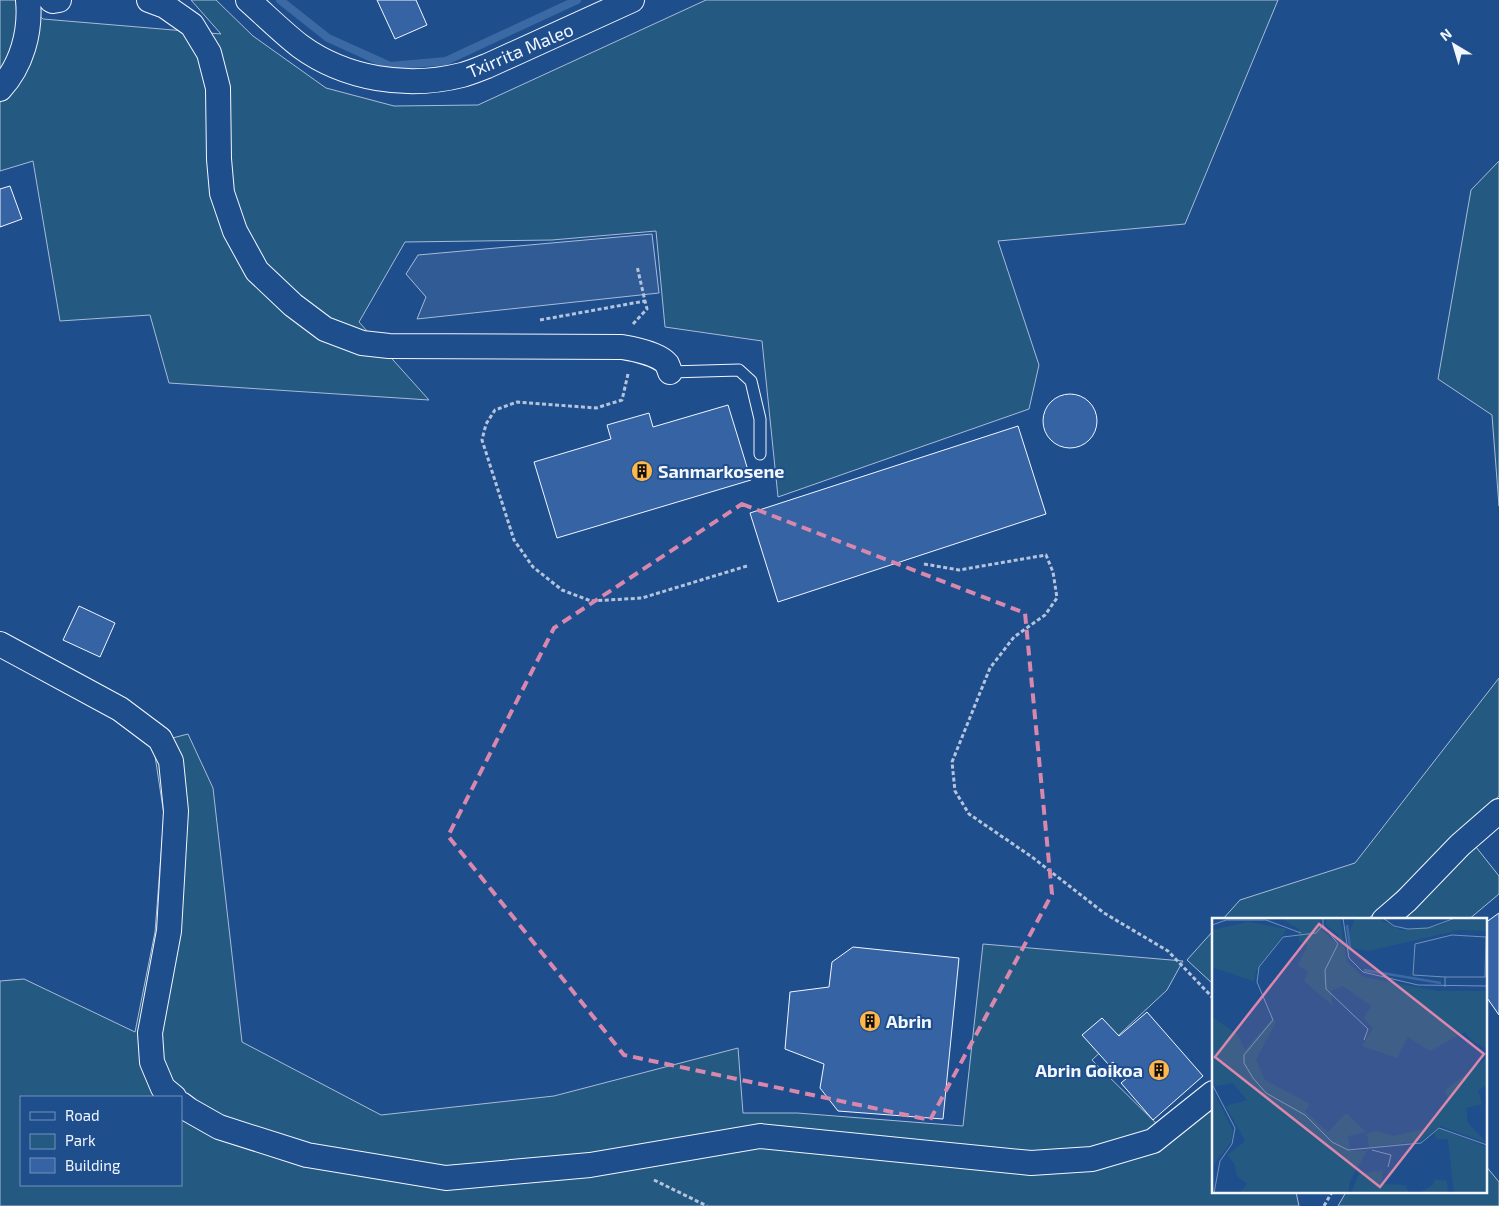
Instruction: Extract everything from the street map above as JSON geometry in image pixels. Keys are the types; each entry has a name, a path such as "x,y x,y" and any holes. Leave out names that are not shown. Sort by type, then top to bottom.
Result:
{"street":[{"path":"0,89 9,79 21,53 29,16 28,0"},
{"path":"51,0 59,0"},
{"path":"149,0 165,6 192,25 209,53 218,88 219,158 222,193 235,231 257,271 294,305 325,329 362,343 417,346 603,346 640,349 666,363 670,372"},
{"name":"Txirrita Maleo","path":"248,0 300,46 331,64 367,76 411,82 437,80 462,75 487,66 632,0"},
{"path":"0,644 120,709 160,739 171,761 176,811 169,931 150,1033 152,1062 163,1088 173,1096"},
{"path":"1386,918 1406,901 1460,845 1499,810"},
{"path":"182,1105 219,1127 307,1155 446,1178 590,1165 760,1136 1031,1163 1092,1159 1153,1141 1212,1094"}],"lane":[{"path":"670,372 739,370 751,381 760,419 760,454"}],"path":[{"path":"629,327 647,309 637,266"},
{"path":"534,346 533,326 540,320 645,300"},
{"path":"630,367 622,400 613,403 596,408 517,402 495,410 486,424 482,440 514,540 533,567 540,573 562,590 591,601 642,598 747,566"},
{"path":"924,564 960,570 1046,555 1053,572 1057,598 1045,614 1014,637 990,668 952,762 955,791 969,814 1032,858 1104,913 1168,951 1212,997"},
{"path":"1324,1206 1331,1194"}],"highlighted area":[{"path":"742,504 1025,613 1052,894 930,1120 624,1055 448,836 554,628"}],"green space":[{"path":"0,0 22,0 43,19 221,34 191,0 216,0 253,36 326,88 394,106 478,105 706,0 1278,0 1185,224 998,241 1039,365 1029,409 778,497 762,341 665,327 656,231 552,240 405,242 359,322 429,400 169,383 150,315 60,321 33,161 0,171"},
{"path":"1499,161 1499,506 1492,415 1438,379 1471,190"},
{"path":"1499,678 1499,796 1369,918 1224,918 1240,900 1355,863"},
{"path":"188,734 213,788 242,1042 381,1115 554,1096 738,1048 743,1113 797,1113 963,1126 983,944 1183,961 1167,990 1092,1060 1170,1137 1212,1106 1212,1194 1296,1194 1299,1206 0,1206 0,981 24,979 135,1032 155,932 164,815 153,743"},
{"path":"1476,847 1499,876 1499,894 1470,918 1395,918"},
{"path":"1212,932 1212,983 1187,960"},
{"path":"1486,1166 1499,1182 1499,1206 1338,1206 1345,1194 1486,1194"}],"shaded area":[{"path":"652,234 659,293 417,319 426,297 406,274 418,255"}],"building":[{"path":"377,0 416,0 427,25 395,39"},
{"path":"10,186 22,219 0,227 0,189"},
{"path":"1065,394 1075,394 1085,398 1093,406 1097,421 1093,436 1085,444 1075,448 1065,448 1055,444 1047,436 1043,426 1043,416 1047,406 1055,398"},
{"name":"Sanmarkosene","path":"728,405 751,480 557,538 534,462 611,439 607,425 649,413 653,427"},
{"path":"1018,426 1046,514 778,602 750,513"},
{"path":"79,606 115,623 100,657 63,640"},
{"path":"1499,913 1499,1015 1486,996 1486,922"},
{"name":"Abrin","path":"853,947 959,958 943,1119 838,1111 820,1088 824,1064 785,1049 790,992 829,987 832,962"},
{"name":"Abrin Goikoa","path":"1147,1012 1203,1076 1153,1120 1121,1083 1127,1078 1113,1062 1109,1065 1082,1035 1102,1018 1119,1036"}],"waterway":[{"path":"280,0 328,38 390,66 446,61 577,0"}],"place":[{"name":"Sanmarkosene","path":"642,471"},
{"name":"Abrin","path":"870,1021"},
{"name":"Abrin Goikoa","path":"1159,1070"}]}
